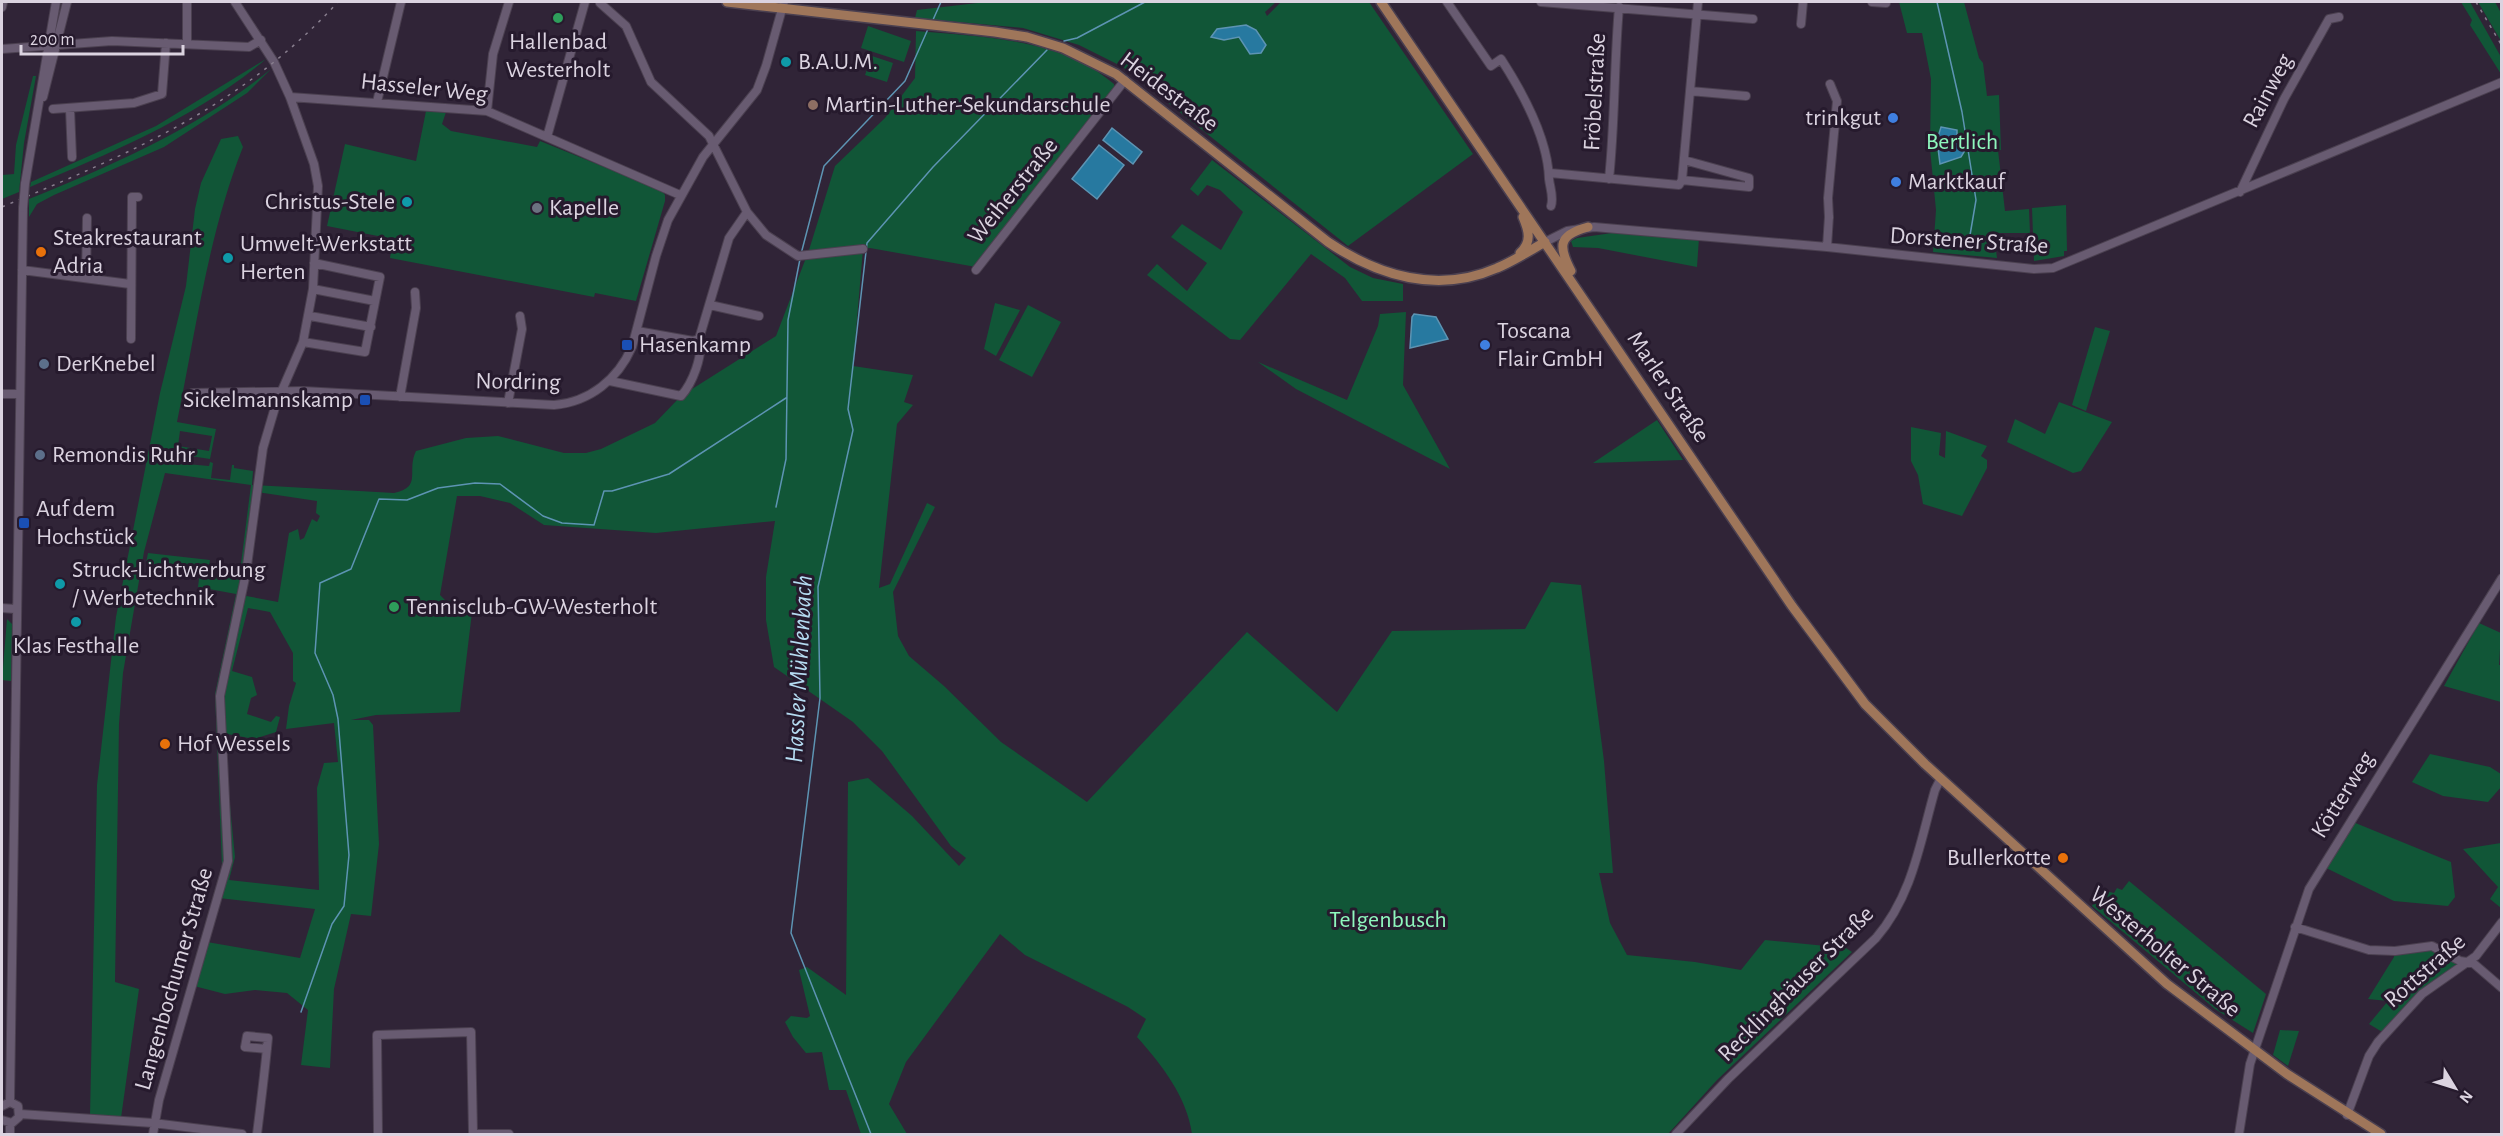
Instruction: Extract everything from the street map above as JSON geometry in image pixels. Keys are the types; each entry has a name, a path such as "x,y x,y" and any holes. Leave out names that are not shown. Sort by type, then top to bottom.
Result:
{"main road":[{"name":"Heidestraße","path":"728,2 784,5 1036,40 1092,61 1125,80 1299,220 1364,264 1388,274 1427,280 1460,279 1498,268 1545,242"},
{"name":"Marler Straße","path":"1382,2 1834,666 1884,725 1941,778"},
{"path":"1498,268 1525,248 1529,238 1527,227 1510,191"},
{"path":"1578,290 1562,247 1566,237 1573,231 1588,227"},
{"name":"Westerholter Straße","path":"1941,778 2167,984 2254,1050 2381,1134"}],"street":[{"path":"2,7 3,2"},
{"path":"10,1102 15,609 23,208 34,124 56,2"},
{"path":"34,124 58,45 67,2"},
{"path":"187,2 187,44"},
{"name":"Langenbochumer Straße","path":"153,1134 153,1124 228,861 220,696 246,573 263,448 276,404 293,370 303,342 313,289 317,181 290,97 261,40 235,2"},
{"path":"377,102 401,2"},
{"path":"487,111 493,54 509,2"},
{"path":"548,137 585,2"},
{"path":"1447,2 1491,66 1501,59 1531,114 1550,173 1553,201 1551,206"},
{"path":"1541,2 1753,19"},
{"path":"1680,182 1698,2"},
{"path":"1801,24 1803,2"},
{"path":"1872,2 1886,3"},
{"path":"600,3 626,26 651,82 709,136 747,212 766,235 798,256 863,249"},
{"name":"Nordring","path":"192,393 303,391 554,405 572,402 591,394 610,381 626,360 637,331 656,255 680,195 713,144 757,90 784,5"},
{"name":"Fröbelstraße","path":"1609,179 1615,123 1615,59 1619,7"},
{"name":"Rainweg","path":"2240,192 2298,74 2329,19 2339,17"},
{"path":"2,49 112,41 249,47 261,40"},
{"path":"54,109 134,103 162,94 166,43"},
{"name":"Weiherstraße","path":"976,270 1125,80"},
{"name":"Dorstener Straße","path":"1545,242 1567,231 1588,227 1827,247 2045,270 2077,260 2502,82"},
{"path":"1827,247 1828,198 1837,101 1830,84"},
{"path":"1690,92 1746,96"},
{"name":"Hasseler Weg","path":"290,97 487,111 680,195"},
{"path":"70,109 72,157"},
{"path":"1550,173 1609,179 1749,187 1749,178 1684,160"},
{"path":"131,339 132,197 138,198"},
{"path":"610,381 681,396 689,388 701,346 699,339 729,238 747,212"},
{"path":"86,278 87,218"},
{"path":"303,342 362,353 366,350 379,274 314,262"},
{"path":"22,270 130,284"},
{"path":"313,289 375,301"},
{"path":"400,397 416,308 415,292"},
{"path":"710,305 759,316"},
{"path":"309,316 370,327"},
{"path":"508,403 522,329 520,316"},
{"path":"637,331 693,341 699,339"},
{"path":"293,370 294,382 303,391"},
{"path":"2,393 20,394"},
{"name":"Kötterweg","path":"2239,1134 2247,1078 2254,1050 2309,889 2502,578"},
{"path":"2,608 15,609"},
{"name":"Recklinghäuser Straße","path":"1676,1134 1728,1079 1889,923 1909,885 1935,790 1941,778"},
{"name":"Rottstraße","path":"2348,1114 2369,1056 2378,1042 2422,994 2468,963 2502,922"},
{"path":"2295,927 2369,950 2395,951 2432,946 2468,963 2473,963 2502,988"},
{"path":"378,1134 377,1035 450,1032 471,1032 473,1134 509,1134"},
{"path":"257,1134 267,1049"},
{"path":"2,1106 10,1102"},
{"path":"2,1120 10,1123 17,1120 20,1114 18,1106 10,1102"},
{"path":"20,1114 153,1124 242,1134"},
{"path":"10,1123 10,1134"}],"green space":[{"path":"986,2 1276,2 1265,12 1267,16 1281,2 1369,2 1473,154 1348,246 1123,67 1079,45 1023,28 915,18 917,10"},
{"name":"Bertlich","path":"1899,2 1964,2 1979,58 1983,63 1987,96 1999,95 2001,150 1998,150 2005,211 2029,209 2030,233 1994,233 1997,258 1933,252 1936,210 1930,149 1931,79 1922,33 1907,33"},
{"path":"2461,2 2470,2 2501,57 2501,74 2470,25 2472,20"},
{"path":"2478,2 2495,2 2501,13 2501,41"},
{"path":"868,26 911,41 904,62 861,48"},
{"name":"Telgenbusch","path":"916,31 994,38 1046,49 1070,57 1093,69 1114,84 1115,90 976,267 870,248 863,249 853,366 913,375 904,402 913,405 897,424 879,588 890,584 927,503 935,507 893,592 898,636 909,656 944,686 1001,742 1087,802 1247,632 1337,712 1392,631 1525,629 1551,582 1581,585 1604,761 1613,873 1599,873 1610,923 1627,955 1695,962 1741,970 1765,940 1846,948 1852,952 1717,1080 1668,1134 1192,1134 1179,1094 1164,1070 1137,1037 1146,1019 1128,1007 1025,955 1000,934 906,1062 889,1104 907,1134 861,1134 846,1090 829,1090 822,1052 806,1053 785,1022 791,1016 807,1018 810,1016 799,970 807,967 846,995 848,782 868,778 912,816 959,866 966,858 951,846 882,751 853,722 774,667 766,620 766,577 775,521 656,533 544,525 510,503 480,496 457,496 440,595 445,600 473,604 460,712 376,715 351,720 369,720 373,725 379,844 371,916 351,914 334,989 330,1068 301,1065 308,1010 287,993 255,990 225,994 194,986 190,998 185,997 222,867 215,694 236,594 198,587 200,571 146,563 148,553 210,560 208,574 239,579 251,485 165,473 144,552 123,673 119,724 115,982 139,989 121,1118 90,1116 97,785 116,617 160,393 186,286 195,209 201,183 221,139 238,136 243,147 212,248 177,422 216,429 210,459 177,454 175,463 209,466 210,462 213,463 211,478 230,480 232,465 234,465 234,468 253,471 252,485 394,493 408,487 411,482 413,458 416,451 466,438 498,436 564,453 586,453 601,449 655,423 681,396 776,336 809,250 835,166 885,118 915,78","holes":["180,431 212,436 209,451 178,446","257,492 317,501 316,513 320,516 317,522 312,519 304,538 300,540 298,529 289,533 278,602 241,595","248,608 270,612 293,653 293,681 296,683 289,706 286,729 334,723 338,762 324,763 317,788 319,890 229,880 235,857 230,805 225,804 222,733 254,739 276,732 280,717 276,716 271,722 247,714 251,698 257,695 252,677 232,671","219,898 315,909 300,958 207,942"]},
{"path":"872,56 893,63 887,82 865,75"},
{"path":"266,59 211,99 182,116 122,147 30,187 31,182 156,126"},
{"path":"271,69 247,93 164,147 54,195 37,204 29,217 29,199 124,158 185,127"},
{"path":"33,76 36,76 24,143 19,192 2,199 2,175 14,174 16,145"},
{"path":"426,111 446,112 442,124 451,131 537,147 540,141 661,190 665,195 665,201 636,301 595,293 594,297 390,258 393,239 327,226 345,144 416,161"},
{"path":"1212,160 1350,267 1373,278 1403,284 1403,301 1362,301 1345,278 1311,254 1240,340 1230,339 1147,275 1157,264 1187,291 1207,263 1171,237 1182,224 1221,250 1243,212 1220,190 1207,185 1198,196 1190,189"},
{"path":"2066,205 2067,251 2064,251 2064,256 2034,261 2032,208"},
{"path":"1626,231 1699,238 1697,267 1598,248 1573,247 1571,241 1577,238"},
{"path":"995,303 1020,310 996,356 984,349"},
{"path":"1028,305 1061,322 1032,377 999,360"},
{"path":"1406,312 1403,385 1450,469 1296,389 1258,362 1347,400 1378,326 1380,314"},
{"path":"2095,327 2110,331 2086,411 2072,405"},
{"path":"2059,402 2112,422 2081,471 2073,473 2007,442 2015,419 2045,434"},
{"path":"1657,420 1683,460 1593,463"},
{"path":"1911,427 1941,433 1939,455 1945,458 1946,431 1987,446 1981,456 1987,460 1987,468 1962,516 1923,504 1918,475 1911,461"},
{"path":"7,619 12,624 11,681 2,680"},
{"path":"2479,623 2501,633 2499,665 2501,665 2501,702 2444,686"},
{"path":"2430,754 2490,767 2501,774 2501,787 2488,802 2443,796 2412,782"},
{"path":"2353,822 2451,862 2455,897 2448,906 2394,901 2324,867"},
{"path":"2502,843 2501,908 2490,899 2498,887 2463,849"},
{"path":"2129,881 2266,994 2253,1033 2215,1009 2092,906 2097,896 2102,898 2106,891 2114,893 2117,888 2122,890"},
{"path":"2429,948 2457,961 2456,968 2384,1033 2369,1024 2388,1001 2368,999 2394,957 2394,952"},
{"path":"2280,1030 2299,1031 2288,1066 2273,1055"}],"water":[{"path":"1246,25 1256,30 1266,45 1261,53 1250,54 1239,37 1224,40 1211,37 1217,29"},
{"path":"1941,127 1957,130 1957,135 1964,136 1964,152 1961,157 1940,164 1937,140"},
{"path":"1112,128 1142,152 1133,164 1103,140"},
{"path":"1099,145 1124,165 1097,199 1072,179"},
{"path":"1414,314 1436,317 1448,339 1410,348"}],"waterway":[{"path":"932,22 941,2"},
{"name":"Hassler Mühlenbach","path":"1064,41 1077,38 1145,2"},
{"path":"1937,2 1962,112 1976,200 1968,247"},
{"path":"801,254 824,166 905,81 928,29"},
{"name":"Hassler Mühlenbach","path":"871,1134 791,933 820,698 818,587 853,430 848,409 867,243 933,167 1047,50"},
{"path":"776,507 786,459 788,320 800,259"},
{"path":"301,1012 332,924 344,906 349,855 338,719 333,695 315,653 320,583 351,569 379,499 407,500 438,488 475,483 500,484 543,516 562,523 594,525 604,491 612,491 669,474 786,398"}],"railway":[{"path":"2,207 95,167 182,124 262,71 300,39 338,2"},
{"path":"2476,2 2502,46"}],"place":[{"name":"Hallenbad Westerholt","path":"558,18"},
{"name":"B.A.U.M.","path":"786,62"},
{"name":"Martin-Luther-Sekundarschule","path":"813,105"},
{"name":"trinkgut","path":"1893,118"},
{"name":"Marktkauf","path":"1896,182"},
{"name":"Christus-Stele","path":"407,202"},
{"name":"Kapelle","path":"537,208"},
{"name":"Steakrestaurant Adria","path":"41,252"},
{"name":"Umwelt-Werkstatt Herten","path":"228,258"},
{"name":"Hasenkamp","path":"627,345"},
{"name":"Toscana Flair GmbH","path":"1485,345"},
{"name":"DerKnebel","path":"44,364"},
{"name":"Sickelmannskamp","path":"365,400"},
{"name":"Remondis Ruhr","path":"40,455"},
{"name":"Auf dem Hochstück","path":"24,523"},
{"name":"Struck-Lichtwerbung / Werbetechnik","path":"60,584"},
{"name":"Tennisclub-GW-Westerholt","path":"394,607"},
{"name":"Klas Festhalle","path":"76,622"},
{"name":"Hof Wessels","path":"165,744"},
{"name":"Bullerkotte","path":"2063,858"}]}
